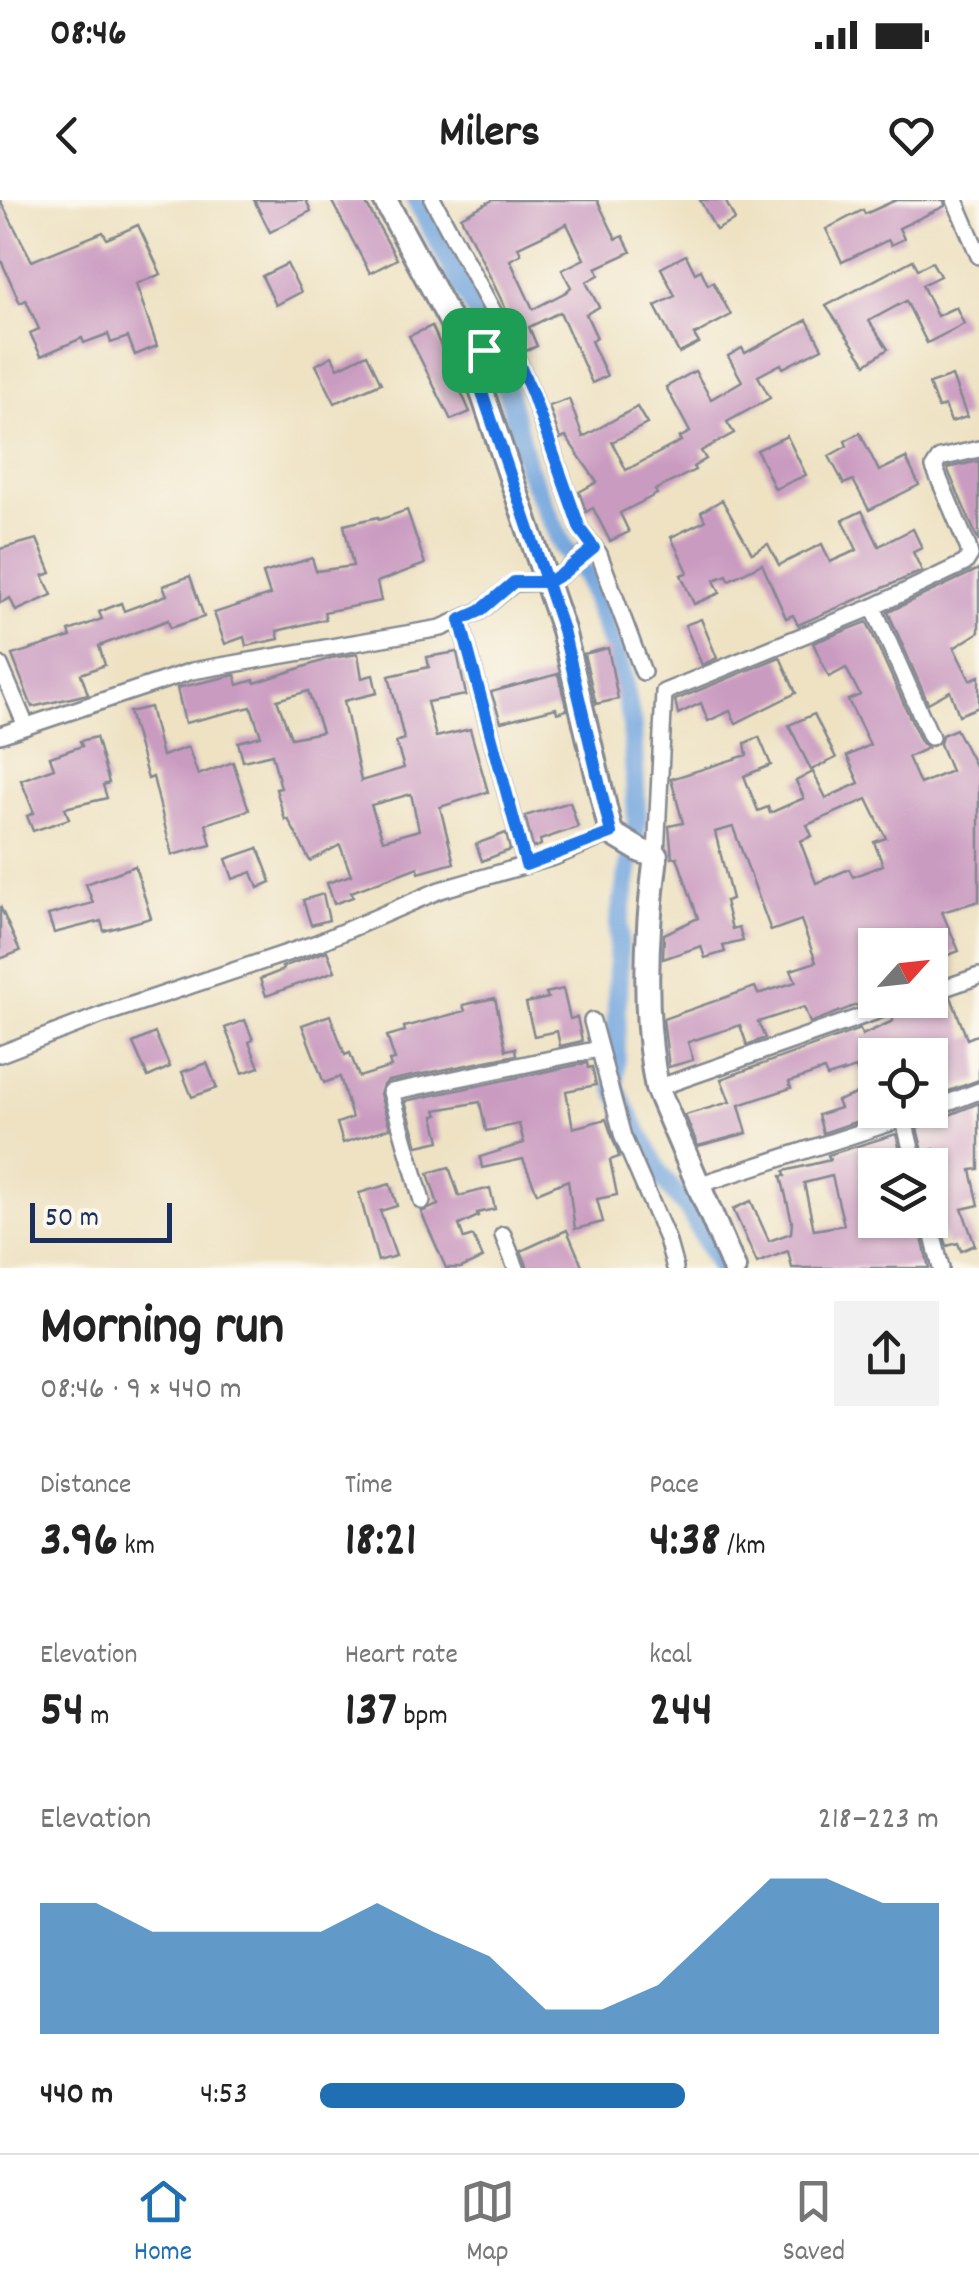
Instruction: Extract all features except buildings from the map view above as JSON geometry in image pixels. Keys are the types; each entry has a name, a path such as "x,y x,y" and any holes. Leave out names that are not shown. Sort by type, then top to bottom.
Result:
{"main road":[{"path":"385,200 477,353 555,578 563,630 650,907 648,976 657,1088 734,1268"}],"street":[{"path":"433,200 507,337 532,393 580,529 643,672"},
{"path":"956,200 979,256"},
{"path":"477,353 507,337"},
{"path":"0,1054 316,943 440,890 526,865 633,845 664,692 873,607 965,562 970,555 934,467 940,458 979,450"},
{"path":"0,735 192,671 441,628 480,611 514,582 555,578 590,551"},
{"path":"873,607 931,737"},
{"path":"460,620 526,865"},
{"path":"0,665 26,726"},
{"path":"948,987 979,976"},
{"path":"657,1088 858,1018"},
{"path":"592,1021 623,1137 667,1239 675,1268"},
{"path":"422,1201 390,1092 599,1049"},
{"path":"948,1103 979,1091"},
{"path":"701,1184 879,1128"},
{"path":"502,1235 516,1268"},
{"path":"934,1238 941,1268"}],"waterway":[{"path":"416,200 485,329 506,385 527,467 563,546 586,575 621,669 632,726 637,821 619,922 615,1088 660,1175 690,1211 720,1268"}],"route":[{"path":"484,350 470,357 548,582 563,630 611,833 526,865 460,620 480,611 514,582 548,582 594,548 580,529 532,393 507,337 484,350"}]}
